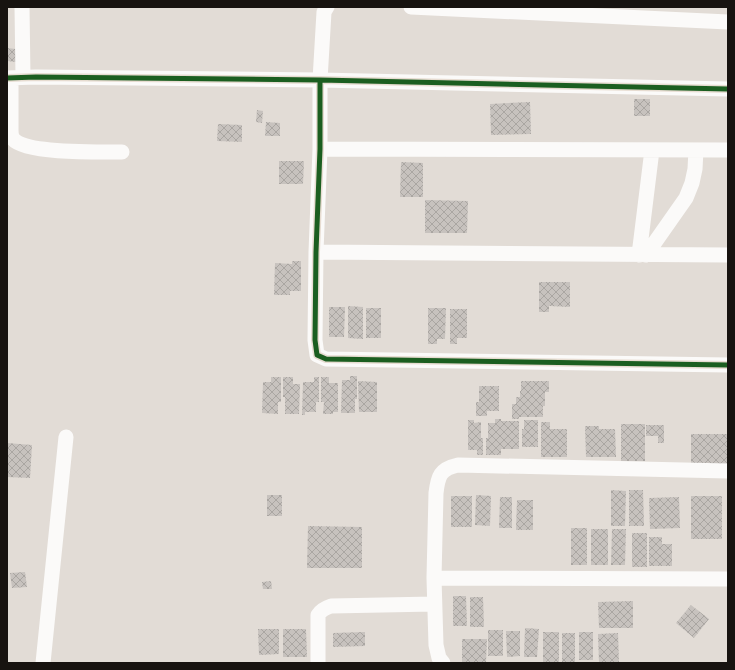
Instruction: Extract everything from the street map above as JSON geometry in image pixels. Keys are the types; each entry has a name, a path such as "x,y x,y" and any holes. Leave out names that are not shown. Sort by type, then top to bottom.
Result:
{"street":[{"path":"22,7 14,77 11,130 14,140 41,149 122,152"},
{"path":"327,7 324,12 320,80 320,149 316,252 315,340 317,355 326,359 728,365"},
{"path":"411,7 728,22"},
{"path":"14,77 320,80 728,89"},
{"path":"320,149 728,150"},
{"path":"643,255 652,150"},
{"path":"643,255 686,198 692,183 695,169 696,150"},
{"path":"316,252 728,255"},
{"path":"42,663 66,437"},
{"path":"443,663 439,658 436,645 434,604 436,493 437,482 441,473 449,467 458,465 728,472"},
{"path":"434,578 728,579"},
{"path":"318,663 318,615 326,608 331,606 434,604"}],"building":[{"path":"7,48 16,49 16,62 7,61"},
{"path":"634,99 650,99 650,116 634,116"},
{"path":"530,102 531,134 491,135 490,104"},
{"path":"257,110 263,111 262,123 256,122"},
{"path":"266,122 280,123 280,136 265,136"},
{"path":"218,124 242,125 242,142 217,141"},
{"path":"279,161 304,161 303,184 279,184"},
{"path":"401,162 423,163 423,197 400,197"},
{"path":"425,200 468,201 467,233 425,233"},
{"path":"292,261 301,261 301,291 290,291 290,295 274,295 275,263 292,264"},
{"path":"539,282 570,282 570,307 549,306 549,312 539,312"},
{"path":"348,306 363,307 363,339 348,338"},
{"path":"329,307 345,307 344,337 329,337"},
{"path":"366,308 381,308 381,338 366,338"},
{"path":"428,308 446,308 445,339 437,339 437,344 428,344"},
{"path":"450,309 467,309 467,338 457,338 457,344 450,344"},
{"path":"350,376 357,376 357,399 355,399 355,413 341,413 342,380 350,380"},
{"path":"271,377 281,377 281,402 278,402 278,414 262,413 263,382 271,382"},
{"path":"283,377 293,377 293,384 300,384 299,414 285,414"},
{"path":"314,377 319,377 319,402 316,402 316,412 305,412 305,415 302,415 303,382 314,382"},
{"path":"321,377 329,377 329,383 338,383 338,412 333,412 333,414 323,414 324,402 321,402"},
{"path":"358,381 377,382 377,412 359,412"},
{"path":"521,381 549,381 549,392 545,392 543,417 519,417 519,419 512,419 512,404 516,404 516,397 520,397"},
{"path":"479,386 499,386 499,411 487,411 487,416 476,416 476,402 479,402"},
{"path":"495,419 501,419 501,421 519,421 519,449 501,449 501,455 486,455 488,423 495,423"},
{"path":"468,420 474,420 474,423 481,422 483,455 477,455 477,450 468,450"},
{"path":"524,420 538,420 538,447 522,447 522,429 524,429"},
{"path":"541,422 550,422 550,429 567,429 567,457 541,457"},
{"path":"621,424 645,424 645,461 621,461"},
{"path":"646,425 664,425 664,443 658,443 658,436 646,436"},
{"path":"585,426 599,426 599,429 615,429 616,457 586,457"},
{"path":"691,434 728,434 728,467 691,468"},
{"path":"7,443 32,445 30,478 7,477"},
{"path":"611,490 626,491 625,526 611,526"},
{"path":"629,490 643,490 644,526 629,526"},
{"path":"267,495 282,495 282,516 267,516"},
{"path":"476,495 491,496 490,526 475,525"},
{"path":"451,496 472,496 472,527 451,527"},
{"path":"691,496 722,496 722,539 691,539"},
{"path":"500,497 512,497 512,528 499,528"},
{"path":"679,497 680,528 650,529 649,498"},
{"path":"517,500 533,500 533,530 516,530"},
{"path":"308,526 362,527 362,568 307,568"},
{"path":"571,528 587,528 587,565 571,565"},
{"path":"591,529 608,529 608,565 591,565"},
{"path":"612,529 626,529 625,565 611,565"},
{"path":"632,533 647,533 647,567 632,567"},
{"path":"649,537 662,537 662,544 672,544 672,566 649,566"},
{"path":"25,572 27,587 12,588 10,573"},
{"path":"271,581 272,589 263,589 262,582"},
{"path":"453,596 466,596 467,626 453,626"},
{"path":"470,597 483,597 484,627 470,627"},
{"path":"633,601 633,628 599,628 598,602"},
{"path":"691,605 709,619 694,638 676,623"},
{"path":"525,628 539,629 537,657 524,657"},
{"path":"258,629 279,629 279,654 259,655"},
{"path":"283,629 306,629 307,657 283,657"},
{"path":"488,630 503,630 503,656 488,656"},
{"path":"506,631 520,631 520,656 507,657"},
{"path":"365,632 365,646 333,647 333,633"},
{"path":"543,632 559,632 559,662 543,663"},
{"path":"579,632 593,632 593,660 579,660"},
{"path":"562,633 575,633 575,662 562,662"},
{"path":"618,633 619,663 599,663 598,634"},
{"path":"462,639 487,639 486,663 462,663"}],"cycle path":[{"path":"7,78 320,80 728,89"},
{"path":"320,80 320,149 316,252 315,340 317,355 326,359 728,365"}]}
